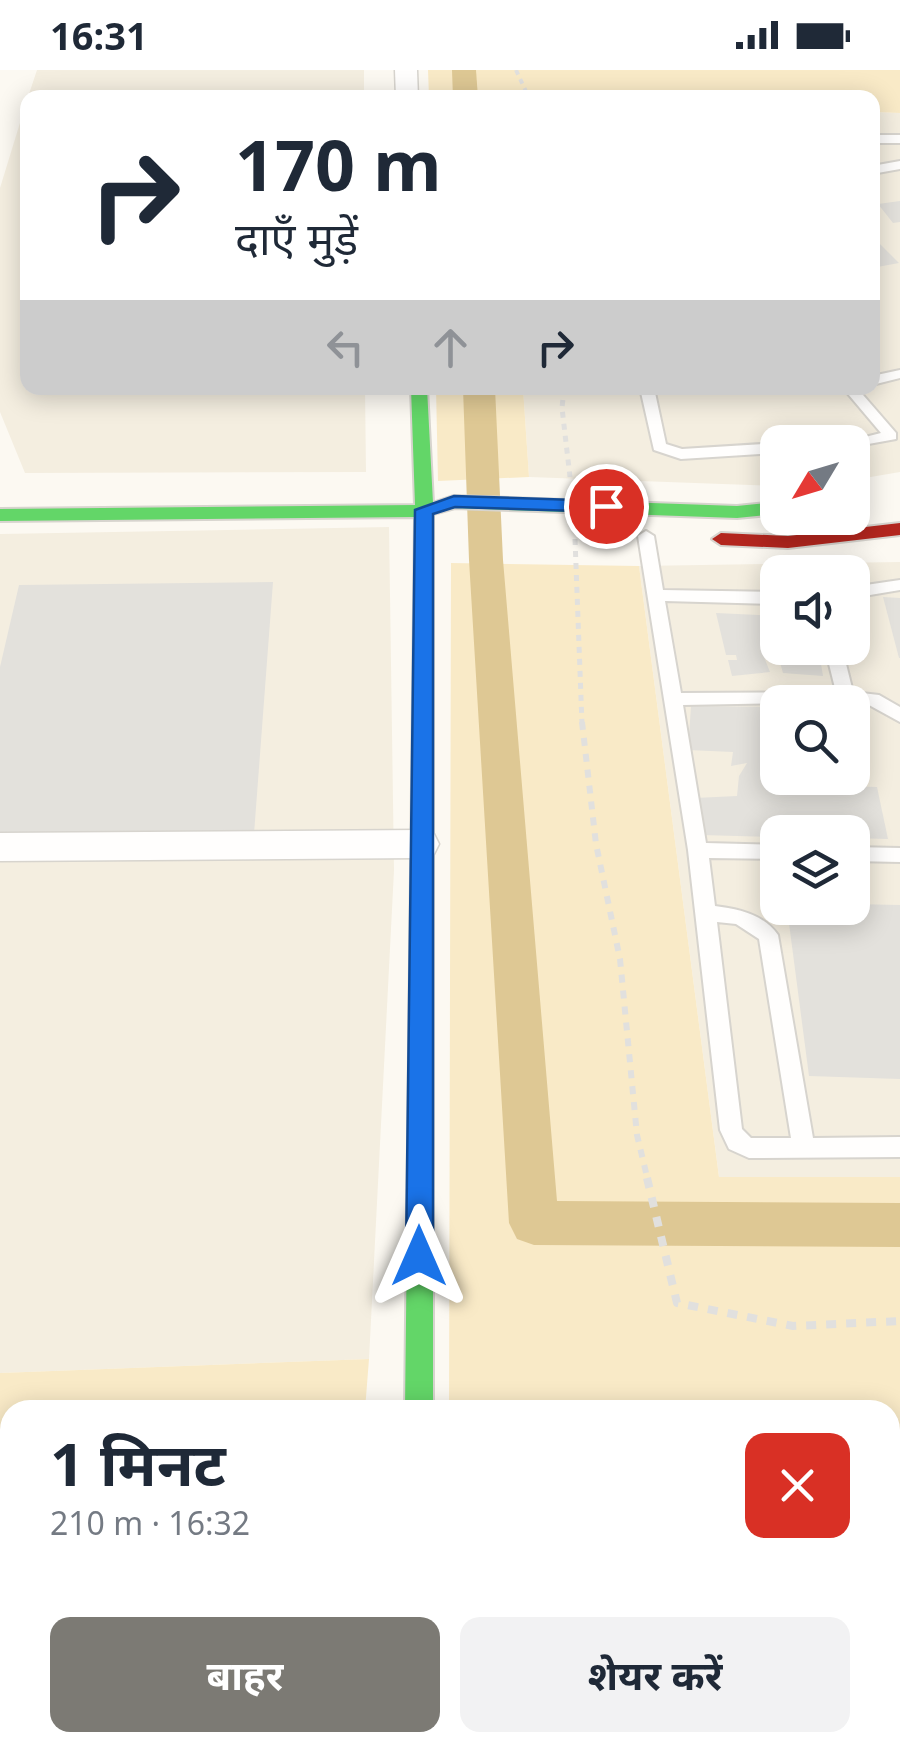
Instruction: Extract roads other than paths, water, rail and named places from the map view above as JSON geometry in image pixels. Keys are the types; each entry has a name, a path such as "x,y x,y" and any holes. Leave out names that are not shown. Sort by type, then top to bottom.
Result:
{"street":[{"path":"418,1400 424,510 419,395"},
{"path":"0,515 424,510 454,502 760,510"},
{"path":"424,510 454,531"},
{"path":"699,538 788,542 900,529"},
{"path":"615,535 655,536"},
{"path":"0,847 421,844"}],"lane":[{"path":"648,395 659,446 681,454 760,449"},
{"path":"856,395 892,436 870,439"},
{"path":"866,395 900,436"},
{"path":"655,536 658,596 698,850 730,1130 738,1142 749,1148 900,1147"},
{"path":"870,591 900,585"},
{"path":"658,596 760,598"},
{"path":"676,698 760,698"},
{"path":"870,699 900,716"},
{"path":"698,850 760,852"},
{"path":"870,854 900,855"},
{"path":"705,913 740,916 768,934 804,1148"}],"waterway":[{"path":"464,70 465,90"},
{"path":"479,395 486,560 534,1223 900,1225"}]}
